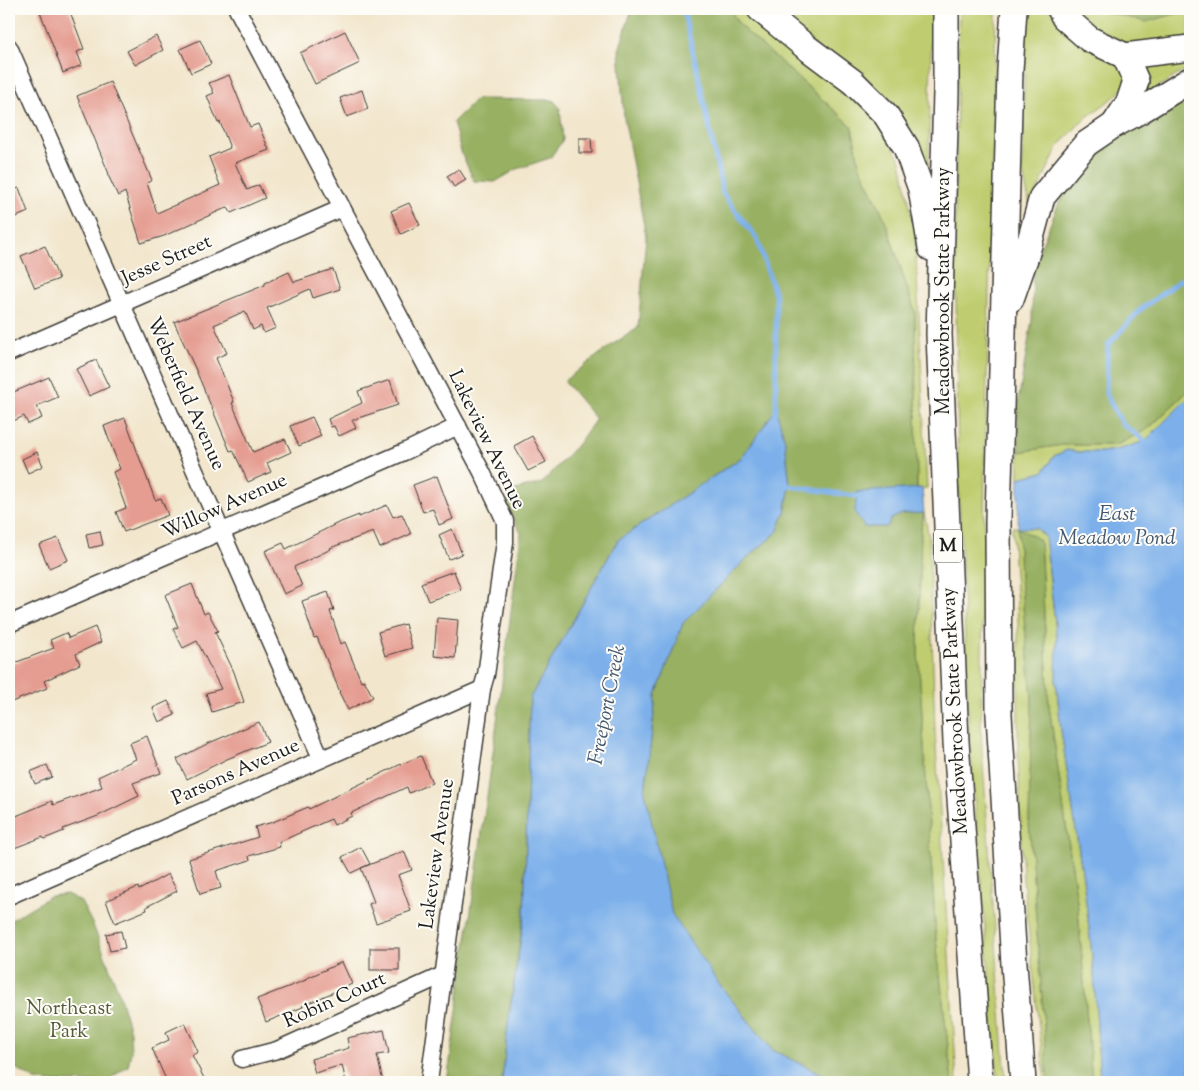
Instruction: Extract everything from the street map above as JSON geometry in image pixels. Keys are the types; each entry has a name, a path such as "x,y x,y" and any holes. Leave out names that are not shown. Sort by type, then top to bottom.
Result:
{"highway":[{"path":"760,9 853,82 886,114 906,147 921,189 940,304"},
{"name":"Meadowbrook State Parkway","path":"946,9 946,93 939,334 956,742 980,1082"},
{"path":"1014,9 1010,70 998,520 999,715 1023,1082"},
{"path":"1060,9 1064,17 1089,39 1125,56 1190,48"},
{"path":"1114,125 1129,102 1136,82 1125,56"},
{"path":"1003,321 1026,256 1042,197 1086,144 1114,125 1190,80"}],"street":[{"name":"Lakeview Avenue","path":"237,9 458,426 505,521 503,552 486,675 482,689 429,1082"},
{"name":"Weberfield Avenue","path":"10,53 321,758"},
{"name":"Jesse Street","path":"9,353 342,208"},
{"name":"Willow Avenue","path":"9,624 404,452 458,426"},
{"name":"Parsons Avenue","path":"9,896 482,689"},
{"name":"Robin Court","path":"242,1059 278,1050 443,975"}],"green space":[{"path":"632,9 730,9 739,25 852,126 859,164 884,217 915,312 917,489 857,492 864,527 887,527 891,519 902,514 924,513 921,528 918,651 936,939 952,1082 838,1082 772,1050 718,983 669,914 645,792 656,695 683,623 745,560 777,532 785,512 790,486 785,441 776,410 741,458 618,540 530,698 524,914 509,1016 502,1082 447,1082 493,753 521,533 506,504 515,490 542,483 578,444 596,419 564,381 613,344 638,328 646,237 624,117 619,50"},
{"path":"730,9 747,9 807,59 868,105 901,161 915,233 927,488 917,489 915,312 884,217 859,164 852,126 739,25"},
{"path":"772,9 932,9 928,189 905,122"},
{"path":"959,9 996,9 985,456 981,721 1006,1082 998,1082 969,736 958,469 955,200"},
{"path":"1026,9 1049,9 1126,69 1127,83 1117,95 1083,120 1058,147 1030,206 1022,169"},
{"path":"1070,9 1190,9 1190,36 1166,48 1124,45 1080,23"},
{"path":"1100,9 1190,9 1190,10 1146,22"},
{"path":"1190,54 1190,67 1141,98 1136,63"},
{"path":"1190,94 1190,389 1149,428 1117,445 1062,445 1019,452 1017,408 1032,320 1033,266 1061,198 1078,174 1121,133"},
{"path":"476,99 553,100 560,108 563,140 550,158 517,169 495,182 474,181 461,152 453,122"},
{"path":"1190,389 1190,396 1145,441 1121,449 1102,452 1067,450 1054,456 1043,472 1019,478 1019,452 1062,445 1117,445 1149,428"},
{"path":"924,513 929,537 935,732 957,1082 952,1082 936,939 918,651 921,528"},
{"path":"1012,527 1036,528 1045,536 1057,641 1056,680 1061,730 1084,885 1094,973 1100,1082 1092,1082 1078,909 1049,706 1040,540 1018,528 1020,576 1032,698 1029,822 1048,1082 1045,1082 1023,879 1018,756 1018,622"},
{"path":"1018,528 1040,540 1049,706 1078,909 1092,1082 1048,1082 1029,821 1032,698 1020,576"},
{"name":"Northeast Park","path":"67,894 81,902 93,925 118,990 130,1031 131,1052 128,1066 105,1082 48,1082 35,1080 9,1064 9,921 50,896"}],"water":[{"name":"East Meadow Pond","path":"1190,396 1190,1082 1100,1082 1094,973 1084,885 1061,730 1056,680 1057,641 1045,536 1036,528 1018,528 1019,478 1043,472 1054,456 1067,450 1102,452 1121,449 1145,441"},
{"name":"Freeport Creek","path":"776,409 785,441 790,486 785,512 777,532 745,560 683,623 656,695 645,792 672,914 718,983 772,1050 838,1082 502,1082 509,1016 524,918 530,698 618,540 741,458"},
{"path":"922,488 924,513 902,514 891,519 887,527 864,527 855,512 857,492"}],"building":[{"path":"39,9 69,9 84,49 77,52 82,65 63,73"},
{"path":"345,31 360,63 315,84 300,53"},
{"path":"156,36 163,50 135,65 127,51"},
{"path":"200,40 211,64 191,73 180,49"},
{"path":"229,75 250,127 258,124 269,150 235,163 247,190 259,185 265,198 231,213 228,207 164,236 141,243 125,192 118,196 77,96 110,82 152,180 147,183 157,213 220,185 209,157 230,148 207,96 214,93 209,83"},
{"path":"362,90 368,109 347,117 340,98"},
{"path":"579,138 591,138 592,153 579,153"},
{"path":"459,169 466,180 454,187 447,176"},
{"path":"19,188 28,212 9,220 9,192"},
{"path":"409,203 420,225 401,234 391,211"},
{"path":"45,246 59,279 35,288 21,256"},
{"path":"333,269 340,289 313,298 310,289 267,308 276,328 264,333 261,326 253,330 245,311 214,325 227,353 216,358 234,402 232,403 253,452 285,439 291,452 267,463 271,472 248,482 233,450 230,451 174,322 265,285 265,283 289,272 294,282"},
{"path":"96,360 109,387 89,396 76,369"},
{"path":"49,377 58,397 37,406 42,418 28,424 24,416 9,423 9,394"},
{"path":"390,380 398,405 352,420 356,428 339,436 334,426 331,427 328,419 362,403 358,391"},
{"path":"312,417 321,436 299,446 290,426"},
{"path":"125,418 155,500 161,498 168,515 124,532 116,512 126,508 113,472 120,469 104,426"},
{"path":"532,436 546,462 528,471 514,446"},
{"path":"37,452 43,466 28,473 22,459"},
{"path":"437,476 453,519 439,525 433,509 423,512 413,485"},
{"path":"387,505 393,517 402,514 411,534 380,548 373,532 330,548 294,567 302,586 284,594 265,551 283,543 286,549 336,524"},
{"path":"452,529 462,554 449,559 439,535"},
{"path":"100,531 103,545 89,548 86,534"},
{"path":"58,538 68,560 49,568 39,545"},
{"path":"454,571 461,590 428,601 421,583"},
{"path":"192,584 204,614 208,612 218,631 215,632 234,672 244,702 212,712 206,693 221,689 197,641 183,648 173,629 178,627 165,595"},
{"path":"328,592 334,610 330,611 341,644 345,642 361,681 364,680 373,697 348,710 317,637 314,638 302,601"},
{"path":"437,618 458,620 455,658 434,656"},
{"path":"405,624 412,648 385,656 378,632"},
{"path":"95,627 101,642 76,654 80,664 44,681 47,688 9,703 9,665 54,648 50,640 66,633 69,638"},
{"path":"168,701 175,715 159,722 153,708"},
{"path":"259,722 268,742 227,759 187,779 177,759"},
{"path":"147,736 161,773 133,783 139,796 98,816 63,829 64,831 9,850 9,819 52,801 53,805 102,787 98,777 136,759 130,743"},
{"path":"421,756 432,783 409,793 407,787 351,813 352,816 334,825 331,819 279,842 280,847 249,856 250,860 216,871 221,888 200,894 189,859 258,837 255,827 273,822 308,807 309,809"},
{"path":"47,765 52,777 35,784 30,772"},
{"path":"361,847 370,864 351,873 342,857"},
{"path":"404,851 412,870 398,875 411,911 376,923 369,904 374,902 361,868"},
{"path":"168,874 177,891 146,907 147,910 115,923 106,901 138,887 139,890"},
{"path":"121,931 125,948 110,951 106,934"},
{"path":"370,948 399,948 399,970 370,970"},
{"path":"342,962 352,984 266,1022 257,999 306,980"},
{"path":"185,1023 198,1052 192,1055 206,1082 167,1082 152,1048 169,1040 166,1032"},
{"path":"384,1030 389,1053 377,1055 383,1082 346,1082 342,1065 315,1073 311,1059 349,1048 347,1038"}],"waterway":[{"path":"683,9 723,194 757,239 776,297 775,415"},
{"path":"1147,446 1145,441 1122,424 1106,394 1108,345 1140,310 1190,273"},
{"path":"790,486 861,497"}]}
